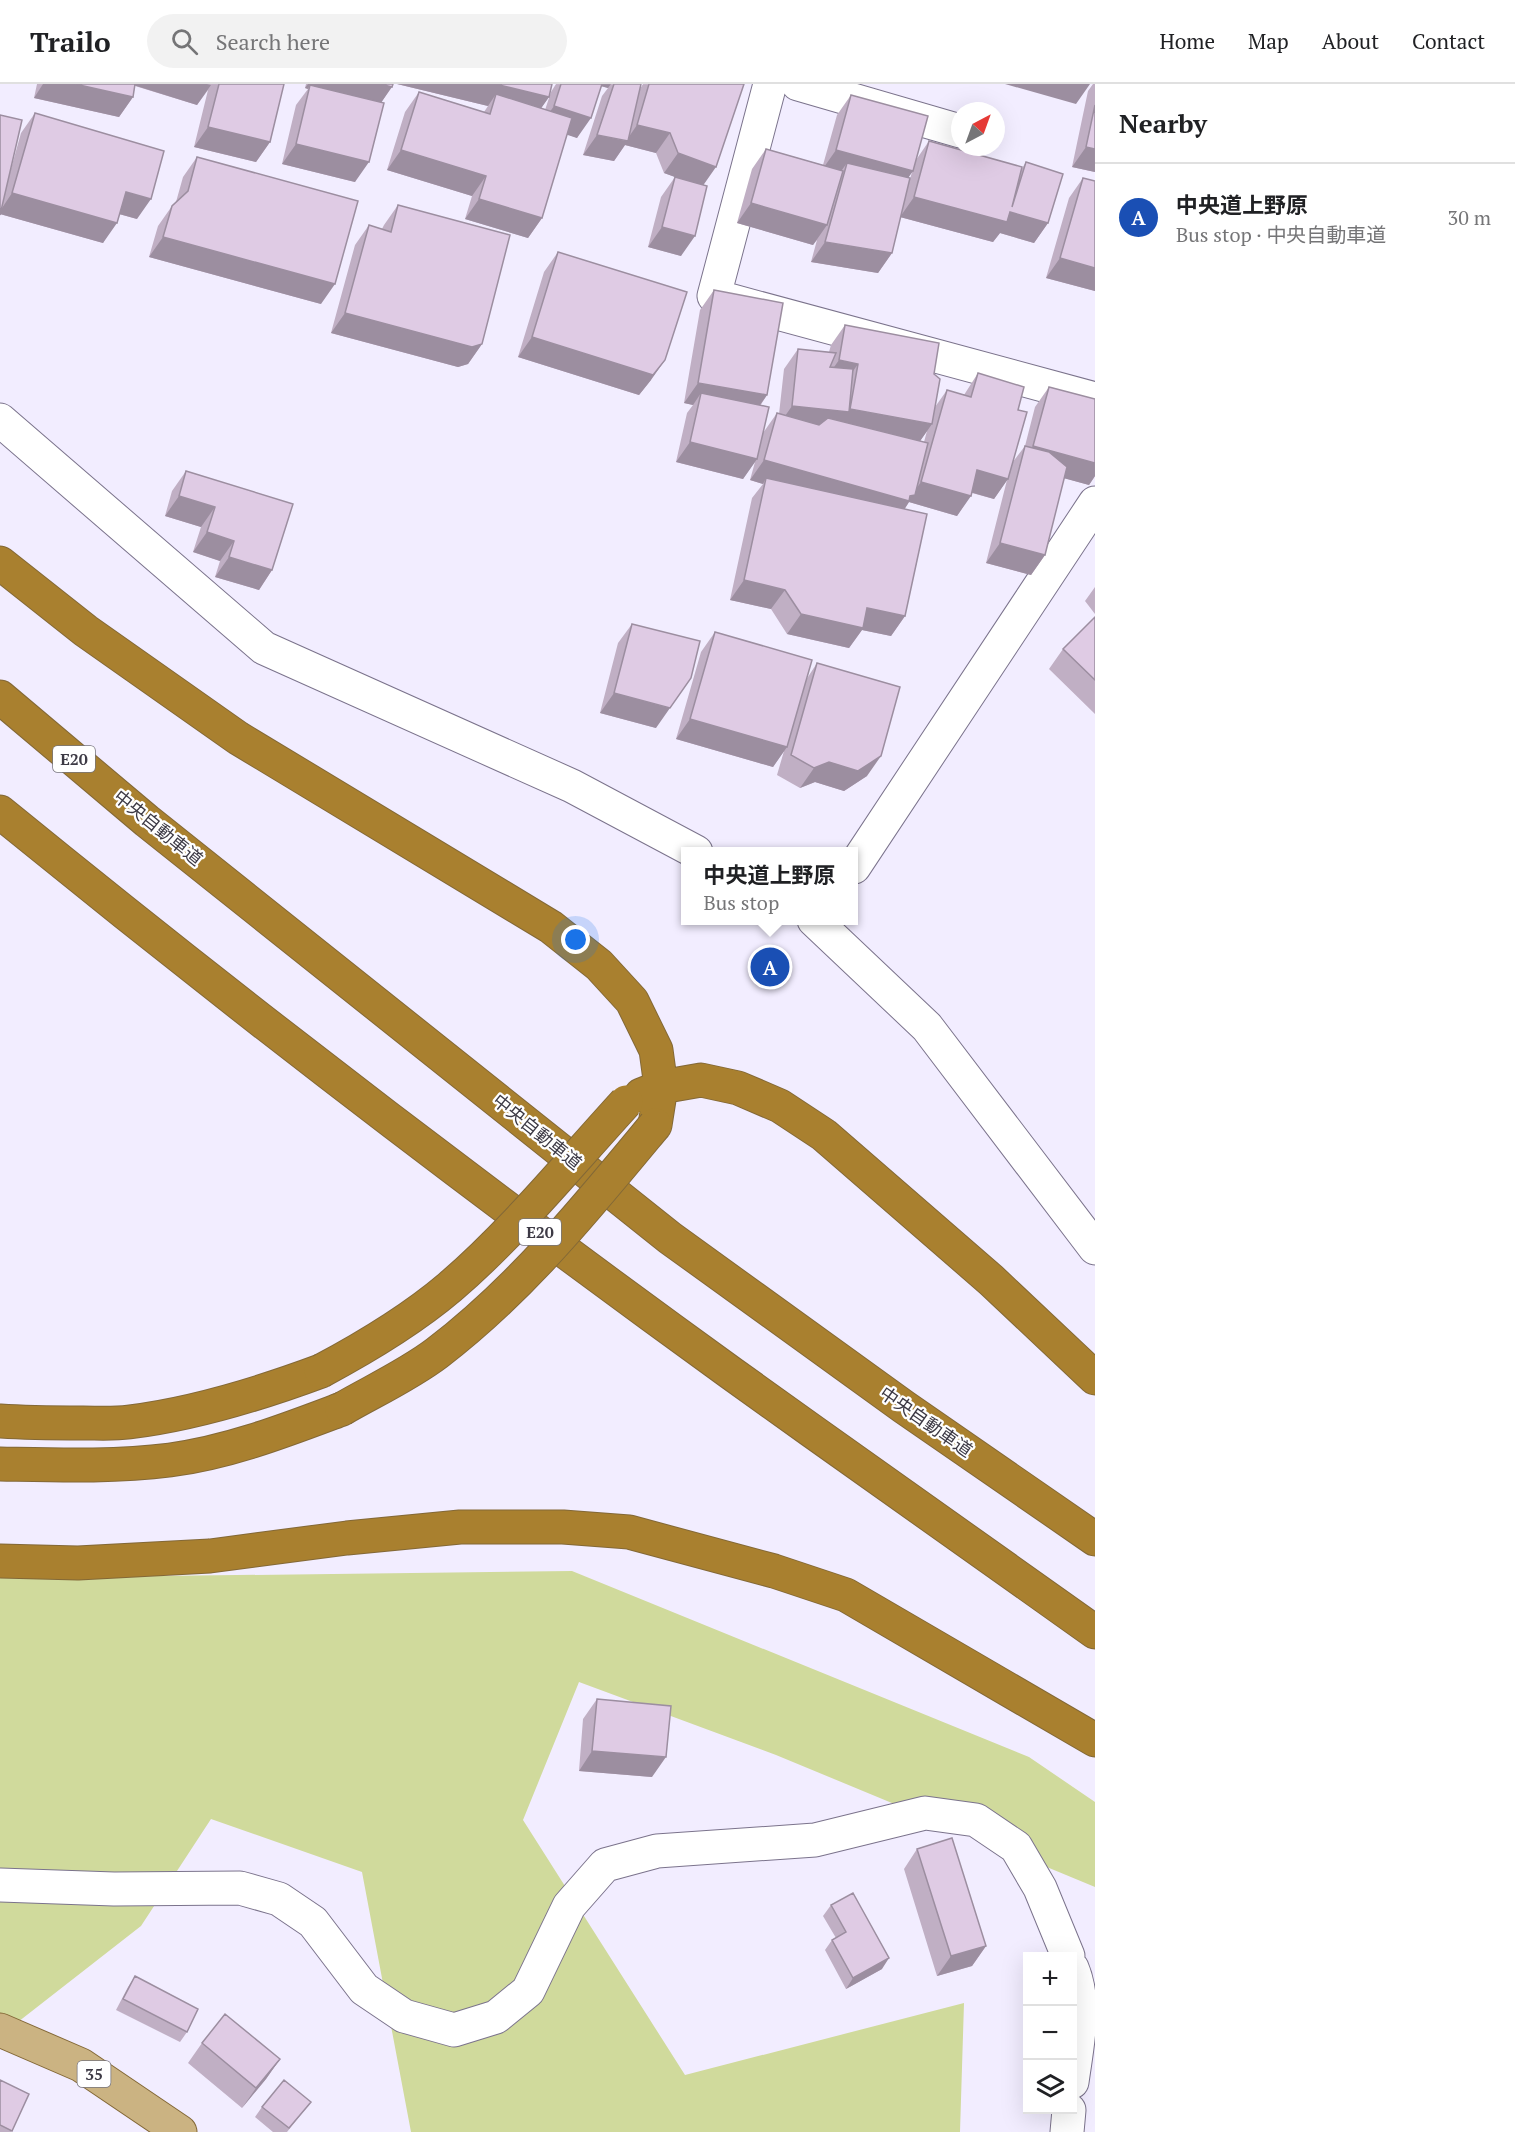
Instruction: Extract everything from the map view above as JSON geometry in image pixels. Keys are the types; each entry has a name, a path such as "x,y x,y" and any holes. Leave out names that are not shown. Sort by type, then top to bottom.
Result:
{"highway":[{"path":"0,563 86,631 238,738 551,927 591,959 632,1001 656,1050 661,1087 655,1125 580,1215 485,1312 435,1354 342,1409 285,1431 227,1448 170,1460 59,1465 0,1464"},
{"name":"中央自動車道","path":"0,697 147,821 670,1238 904,1407 1095,1539"},
{"name":"E20","path":"0,812 140,926 381,1114 730,1372 1095,1632"},
{"path":"0,1421 127,1422 175,1415 269,1391 321,1371 363,1349 406,1321 450,1287 489,1250 626,1102 661,1087 701,1080 738,1088 780,1106 824,1135 991,1280 1095,1378"},
{"path":"0,1561 78,1563 210,1556 460,1527 563,1527 628,1532 774,1571 846,1595 1095,1740"}],"main road":[{"name":"35","path":"0,2030 81,2065 180,2132"}],"street":[{"path":"770,84 714,296 1095,399"},
{"path":"798,84 951,128"},
{"path":"0,420 264,648 572,786 687,847"},
{"path":"858,861 1095,503"},
{"path":"820,925 927,1027 1095,1248"},
{"path":"0,1885 114,1889 240,1888 279,1899 313,1922 364,1989 404,2016 454,2030 496,2017 528,1991 569,1906 604,1865 657,1851 815,1840 925,1813 976,1820 1016,1846 1040,1888 1066,1952"},
{"path":"1075,2060 1080,2014 1077,1986"},
{"path":"1067,2132 1069,2114"}],"green space":[{"path":"572,1571 1029,1757 1095,1802 1095,1887 776,1755 579,1682 523,1820 685,2075 964,2003 960,2132 411,2132 362,1872 211,1819 141,1926 0,2036 0,1578"}],"building":[{"path":"75,84 135,84 133,97"},
{"path":"219,84 284,84 270,142 208,127"},
{"path":"495,84 552,84 549,97"},
{"path":"561,84 602,84 591,118 554,106"},
{"path":"614,84 641,84 628,141 597,135"},
{"path":"649,84 744,84 716,167 678,153 670,133 637,125"},
{"path":"310,85 384,103 369,162 296,144"},
{"path":"419,92 490,114 496,94 572,118 542,218 479,199 486,176 401,150"},
{"path":"851,95 928,116 913,171 836,150"},
{"path":"1095,105 1095,149 1086,147"},
{"path":"35,113 164,151 151,199 126,192 117,223 12,193"},
{"path":"0,115 22,120 0,215"},
{"path":"929,141 951,147 951,156 983,156 1022,167 1012,207 1026,162 1063,174 1048,223 1010,212 1007,222 914,197"},
{"path":"766,149 843,171 827,225 751,203"},
{"path":"197,157 358,201 335,284 163,237 172,206 188,191"},
{"path":"847,163 910,178 892,253 825,242"},
{"path":"675,177 707,186 695,236 662,227"},
{"path":"1083,178 1095,181 1095,268 1060,258"},
{"path":"398,205 510,235 482,344 472,347 345,313 369,225 391,232"},
{"path":"558,252 687,292 665,360 653,375 532,337"},
{"path":"714,290 783,303 767,395 698,383"},
{"path":"845,325 939,343 934,374 940,379 932,424 850,409 858,364 839,360"},
{"path":"798,349 836,353 830,367 853,369 849,412 792,406"},
{"path":"978,373 1024,387 1018,410 1027,412 1008,479 977,470 971,496 921,482 947,390 971,397"},
{"path":"1049,387 1095,399 1095,463 1033,446"},
{"path":"701,393 769,407 757,459 690,442"},
{"path":"777,413 819,425 828,418 928,443 915,495 910,496 909,501 764,460"},
{"path":"1025,446 1049,452 1067,467 1045,555 1000,543"},
{"path":"186,471 293,504 272,570 229,557 234,541 207,532 215,507 179,496"},
{"path":"766,478 927,514 905,616 867,608 863,628 801,614 785,590 744,580"},
{"path":"1095,617 1095,680 1063,649"},
{"path":"632,624 700,641 691,678 670,708 614,693"},
{"path":"715,632 812,660 787,747 690,719"},
{"path":"817,663 900,687 881,756 858,771 829,762 814,768 791,755"},
{"path":"597,1699 671,1706 666,1757 592,1751"},
{"path":"952,1838 986,1946 951,1956 917,1849"},
{"path":"853,1893 889,1958 853,1978 832,1940 846,1932 831,1905"},
{"path":"135,1976 198,2009 187,2032 123,1999"},
{"path":"225,2014 280,2059 256,2088 202,2043"},
{"path":"0,2080 29,2094 12,2131 0,2125"},
{"path":"284,2080 311,2102 289,2128 262,2107"}],"place":[{"name":"中央道上野原","path":"770,967"}]}
